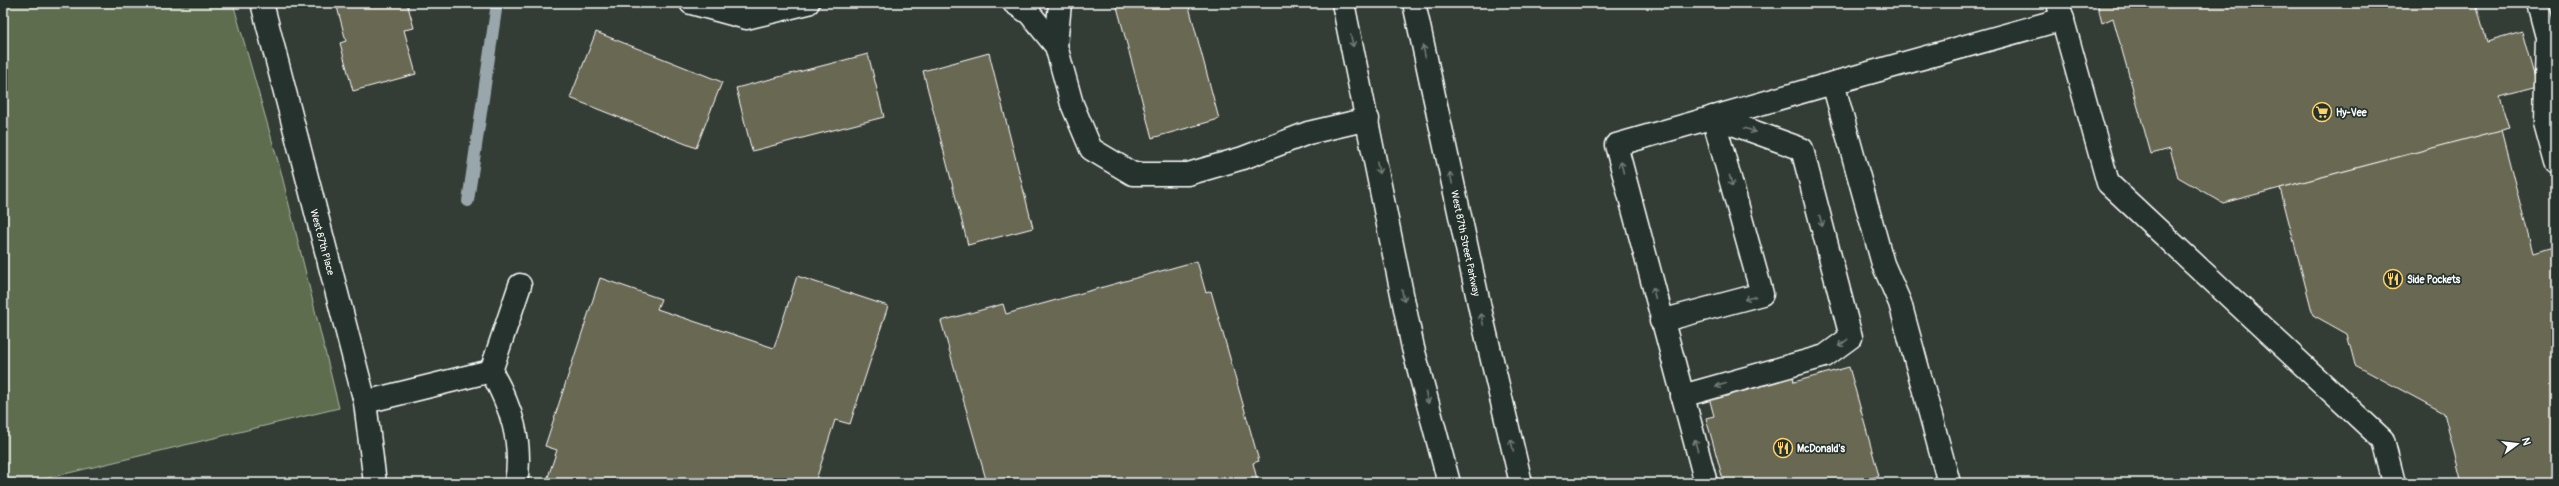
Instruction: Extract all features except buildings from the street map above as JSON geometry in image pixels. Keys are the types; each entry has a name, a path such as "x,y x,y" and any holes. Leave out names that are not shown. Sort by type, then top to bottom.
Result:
{"street":[{"name":"West 87th Place","path":"262,3 365,402 375,483"},
{"path":"691,3 746,18 808,3"},
{"path":"1014,3 1030,14 1056,46"},
{"path":"1060,3 1056,46 1072,104 1090,149 1133,174 1188,174 1243,158 1308,133 1368,119"},
{"path":"1344,3 1413,348 1449,483"},
{"name":"West 87th Street Parkway","path":"1414,3 1480,313 1521,483"},
{"path":"2538,3 2547,38 2545,123 2556,163"},
{"path":"1706,483 1661,321 1616,145 1833,83 2060,11 2108,183 2383,440 2394,483"},
{"path":"1833,83 1883,264 1900,302 1949,483"},
{"path":"1661,321 1762,294 1713,117"},
{"path":"1682,396 1825,356 1851,337 1802,149 1713,117"},
{"path":"516,483 519,466 518,442 514,418 491,371 520,285"},
{"path":"365,402 491,371"}],"green space":[{"path":"3,3 233,3 281,172 339,408 27,483 3,483"}],"waterway":[{"path":"468,201 497,3"}],"place":[{"name":"Hy-Vee","path":"2322,112"},
{"name":"Side Pockets","path":"2393,279"},
{"name":"McDonald's","path":"1783,448"}]}
